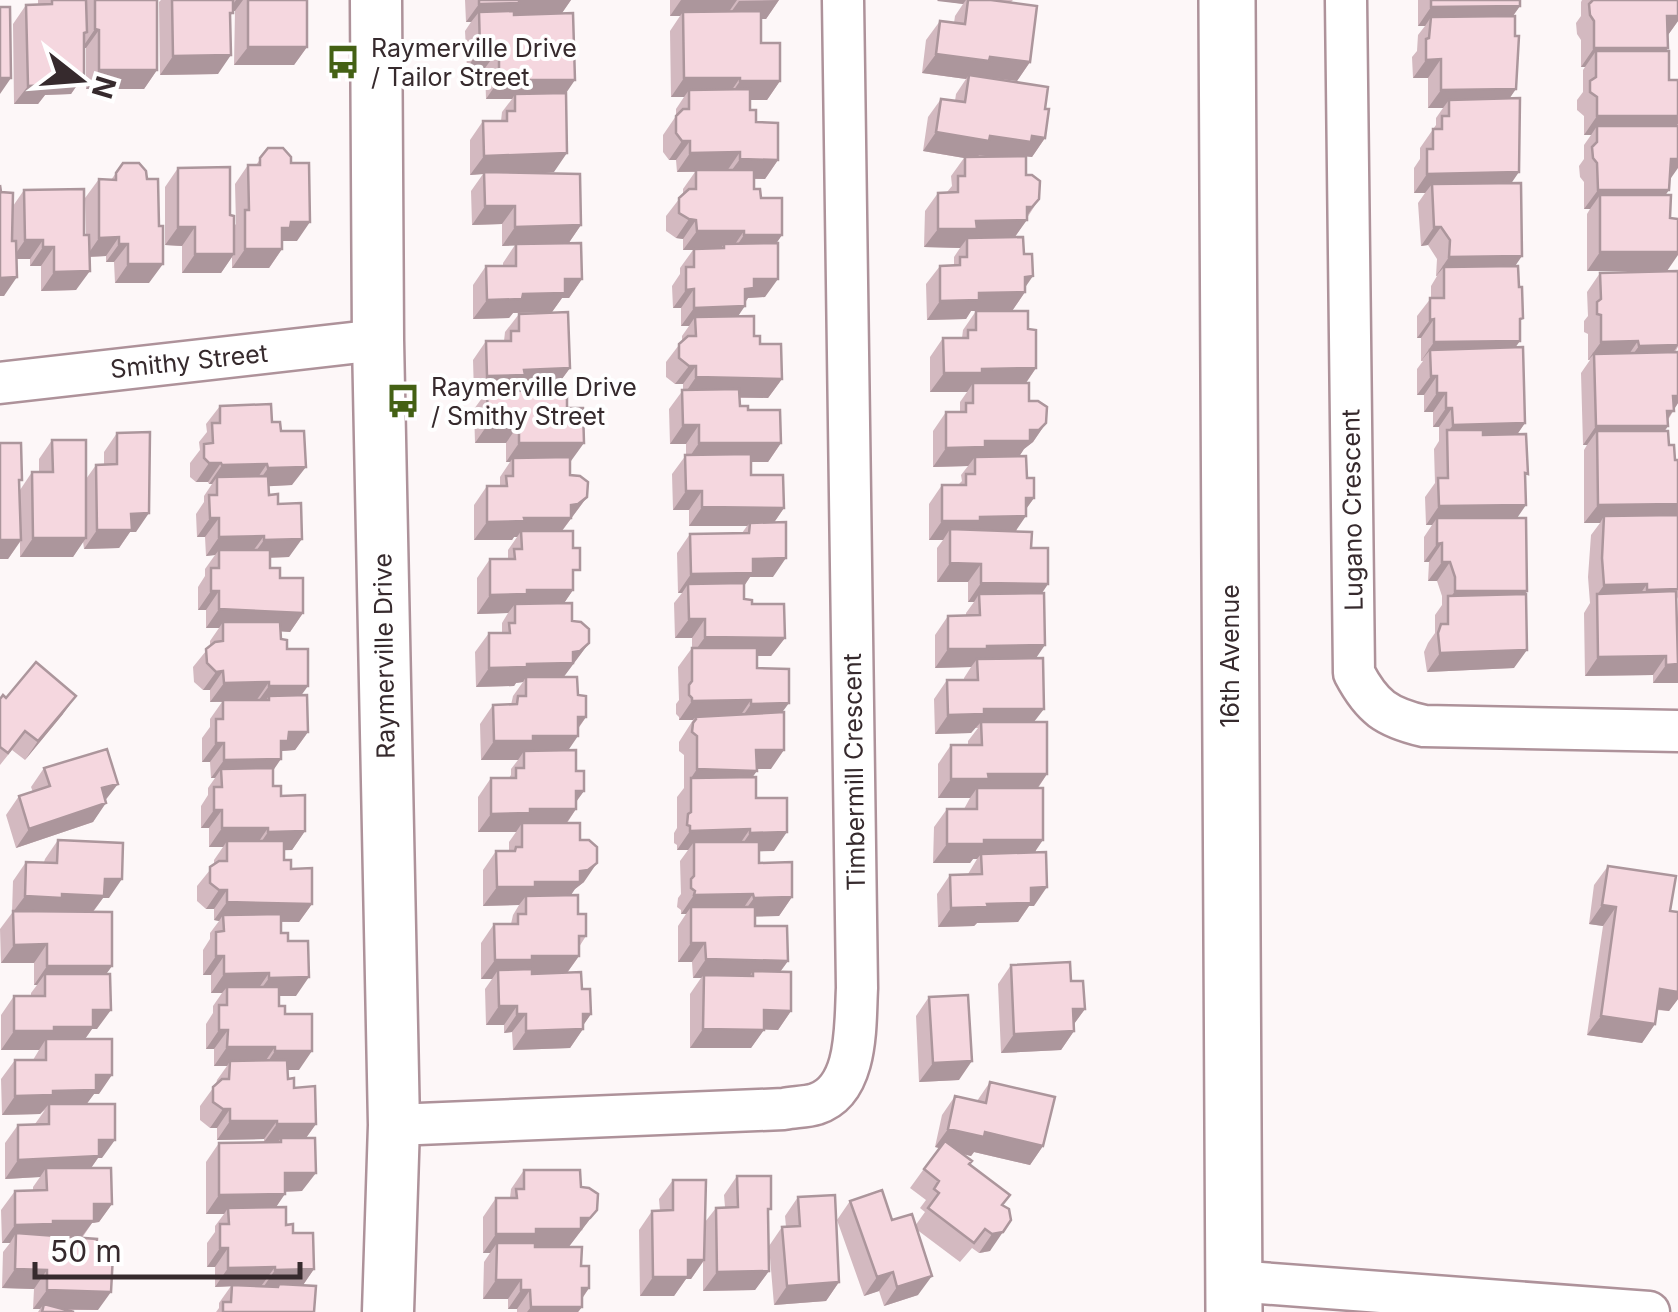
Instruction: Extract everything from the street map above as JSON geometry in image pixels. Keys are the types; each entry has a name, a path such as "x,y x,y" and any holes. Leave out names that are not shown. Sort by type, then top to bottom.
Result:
{"main road":[{"name":"16th Avenue","path":"1228,0 1234,1296"}],"street":[{"name":"Raymerville Drive","path":"376,0 378,340 394,1125 388,1312"},
{"name":"Timbermill Crescent","path":"394,1125 784,1109 819,1104 840,1088 854,1048 857,988 843,0"},
{"name":"Lugano Crescent","path":"1346,0 1354,673 1367,697 1385,713 1424,726 1678,732"},
{"name":"Smithy Street","path":"0,384 378,340"},
{"path":"1234,1296 1649,1312"}],"building":[{"path":"52,0 86,0 84,75 51,76 51,85 28,86 26,5 52,4"},
{"path":"95,0 157,0 157,70 99,70"},
{"path":"172,0 233,0 231,55 173,56"},
{"path":"248,0 307,0 307,47 248,47"},
{"path":"479,0 519,0 519,3 479,4"},
{"path":"968,0 1037,6 1030,62 936,54 940,21 965,24"},
{"path":"1431,0 1520,0 1520,6 1431,7"},
{"path":"1593,0 1678,0 1678,16 1667,16 1668,48 1594,48 1594,21 1589,4"},
{"path":"0,7 10,7 11,78 0,78"},
{"path":"514,11 514,15 573,13 575,80 499,80 499,49 480,49 479,12"},
{"path":"761,11 761,43 780,43 780,81 684,78 683,12"},
{"path":"1515,16 1515,36 1519,36 1516,89 1441,90 1441,59 1426,60 1431,17"},
{"path":"1596,51 1669,51 1669,80 1678,80 1678,116 1597,116 1597,97 1590,92 1590,81 1596,77"},
{"path":"969,75 1048,87 1045,138 1032,136 1031,142 990,136 989,141 936,132 941,99 965,102"},
{"path":"750,89 750,110 756,110 756,122 778,123 778,160 740,159 740,152 690,153 690,141 682,141 676,133 676,116 689,109 689,90"},
{"path":"566,93 567,153 484,156 483,121 507,121 507,111 515,111 515,94"},
{"path":"1520,98 1519,172 1427,174 1427,149 1433,149 1433,129 1442,129 1442,116 1449,116 1449,100"},
{"path":"1597,126 1678,126 1678,159 1671,159 1669,190 1598,190 1592,147 1597,142"},
{"path":"268,148 283,148 291,163 309,163 310,222 291,222 290,228 282,228 282,249 245,249 248,165 260,165"},
{"path":"1026,156 1026,175 1040,181 1039,199 1027,207 1027,220 976,221 977,229 938,229 938,193 958,192 958,176 965,176 965,157"},
{"path":"123,163 139,163 147,179 158,179 163,264 128,264 128,244 119,244 119,237 99,238 99,179 116,180"},
{"path":"230,167 234,254 195,254 195,227 178,227 178,168"},
{"path":"696,170 754,170 754,189 760,189 761,198 782,198 782,235 697,231 696,220 679,213 679,198 689,189 696,189"},
{"path":"484,172 580,174 581,225 515,227 515,206 485,206"},
{"path":"1521,183 1522,256 1449,257 1450,240 1441,227 1434,227 1432,184"},
{"path":"0,185 1,192 13,193 12,241 16,241 17,277 0,278"},
{"path":"84,189 84,235 89,235 90,271 54,272 54,247 43,247 43,240 25,240 24,190"},
{"path":"1600,195 1671,195 1670,218 1678,219 1678,252 1600,252"},
{"path":"1023,237 1024,254 1032,254 1033,276 1025,277 1025,292 979,293 979,300 940,301 940,266 960,265 960,257 967,257 967,238"},
{"path":"581,243 582,279 565,279 565,293 487,300 486,266 516,266 516,244"},
{"path":"778,243 778,279 754,279 754,288 745,289 745,306 694,308 694,289 686,290 686,267 694,267 694,249"},
{"path":"1518,266 1523,318 1520,341 1434,342 1430,298 1444,298 1444,267"},
{"path":"1678,271 1678,345 1601,342 1601,315 1597,314 1600,273"},
{"path":"976,311 1028,311 1028,329 1036,330 1036,368 944,373 943,338 968,338 968,330 976,330"},
{"path":"568,312 570,368 487,376 486,341 511,341 511,331 519,331 519,314"},
{"path":"754,316 754,336 760,336 760,344 781,344 782,379 696,377 696,366 679,358 679,344 688,336 696,336 695,317"},
{"path":"1523,347 1525,423 1453,425 1452,408 1446,408 1446,393 1437,393 1437,376 1431,376 1430,350"},
{"path":"1678,352 1678,396 1673,396 1674,411 1667,411 1668,426 1596,426 1594,354"},
{"path":"973,383 1029,383 1029,401 1047,407 1046,423 1039,430 1030,430 1030,441 985,441 985,447 946,448 946,412 966,412 966,403 973,403"},
{"path":"739,389 740,406 748,406 748,410 780,410 781,443 699,443 699,425 683,425 682,390"},
{"path":"487,390 567,392 567,408 583,408 584,443 519,443 519,424 488,424"},
{"path":"271,404 272,422 280,422 281,431 304,431 306,467 222,465 204,458 204,444 213,443 212,423 220,423 220,406"},
{"path":"1447,430 1483,430 1483,435 1526,434 1526,505 1439,506 1438,478 1448,478"},
{"path":"1597,431 1668,431 1669,445 1674,445 1678,460 1678,504 1598,505"},
{"path":"150,432 149,513 131,514 132,530 97,530 96,465 117,464 117,433"},
{"path":"52,440 86,440 86,538 33,538 32,472 53,472"},
{"path":"0,443 21,443 21,540 0,540"},
{"path":"751,454 751,475 783,475 784,508 702,507 702,491 686,491 685,455"},
{"path":"1026,456 1027,478 1034,478 1034,498 1026,498 1026,516 942,521 942,485 966,485 966,474 975,474 975,457"},
{"path":"570,457 570,475 588,482 587,497 571,505 571,518 487,522 487,486 507,486 506,476 513,476 513,458"},
{"path":"268,476 269,495 278,494 278,504 301,503 302,539 219,537 219,518 210,518 209,495 217,495 217,477"},
{"path":"1678,515 1678,589 1647,590 1647,584 1604,585 1604,516"},
{"path":"1437,518 1526,518 1527,591 1455,591 1450,562 1442,562 1442,543 1437,544"},
{"path":"786,522 786,558 753,559 753,573 691,574 690,534 749,533 750,523"},
{"path":"950,529 1032,532 1031,548 1048,548 1048,584 981,583 981,564 950,563"},
{"path":"521,531 573,531 573,548 580,548 580,570 573,570 573,590 490,595 490,559 515,559 514,549 522,549"},
{"path":"219,550 270,550 270,568 280,568 280,578 303,578 303,613 219,609 219,591 211,591 211,568 219,568"},
{"path":"744,583 744,599 752,600 752,604 784,604 785,638 705,637 705,619 689,619 688,584"},
{"path":"1676,591 1678,664 1666,665 1666,656 1598,657 1597,594"},
{"path":"1044,593 1045,645 948,649 948,616 980,615 979,594"},
{"path":"1526,594 1527,650 1440,653 1438,633 1441,624 1448,624 1448,596"},
{"path":"572,603 572,621 589,629 589,643 573,652 573,663 489,668 489,633 510,633 509,623 515,623 515,604"},
{"path":"223,622 280,622 281,639 287,640 287,649 308,649 308,686 224,683 223,671 216,672 207,663 206,649 223,641"},
{"path":"692,648 757,648 757,668 789,669 789,703 692,701"},
{"path":"1043,658 1044,709 984,709 984,714 948,715 947,680 978,680 977,659"},
{"path":"36,662 76,696 38,741 25,731 8,753 0,747 0,699 3,695 6,698"},
{"path":"526,677 577,677 578,695 586,696 586,717 578,717 578,736 494,741 493,705 517,704 518,696 526,696"},
{"path":"307,695 308,732 289,732 288,741 281,741 281,759 224,760 224,743 216,743 216,719 223,719 223,700"},
{"path":"784,712 784,750 756,750 757,771 697,769 697,736 692,732 695,717"},
{"path":"981,722 1047,722 1047,774 988,774 989,779 951,779 951,745 982,745"},
{"path":"107,749 118,784 102,788 106,803 29,829 19,796 50,786 44,768"},
{"path":"576,750 576,771 584,771 584,791 576,791 576,809 491,814 491,778 516,778 516,768 524,768 524,751"},
{"path":"273,768 273,786 281,786 281,796 305,795 305,831 222,828 222,810 214,810 214,787 222,787 221,769"},
{"path":"756,777 756,798 787,798 787,832 690,831 687,825 691,778"},
{"path":"977,788 1043,788 1043,840 947,844 947,809 977,809"},
{"path":"522,823 580,823 580,840 589,840 597,847 597,863 580,871 580,882 497,887 496,851 522,847"},
{"path":"58,840 123,843 122,879 105,879 104,896 25,896 26,862 57,863"},
{"path":"227,841 284,841 284,860 291,860 291,869 312,868 312,904 227,902 227,890 219,890 210,883 210,867 227,861"},
{"path":"694,842 759,842 759,863 792,862 792,897 694,895"},
{"path":"1046,852 1047,887 1031,888 1031,903 951,908 950,875 982,874 981,854"},
{"path":"1608,866 1676,876 1670,911 1678,912 1678,992 1660,989 1655,1024 1601,1016 1616,907 1602,905"},
{"path":"578,895 578,914 586,914 586,936 579,936 579,956 495,960 494,924 518,924 518,914 526,914 526,896"},
{"path":"691,907 755,907 755,926 787,926 788,961 706,959 705,943 691,943"},
{"path":"13,911 112,912 112,966 47,966 47,944 14,945"},
{"path":"281,914 281,933 288,933 288,941 308,941 309,977 224,974 224,956 216,956 216,932 224,931 223,915"},
{"path":"1070,962 1071,981 1083,981 1085,1009 1073,1009 1074,1031 1014,1034 1011,965"},
{"path":"532,969 532,974 581,972 582,989 590,989 591,1014 583,1014 583,1029 526,1031 526,1014 517,1014 517,1006 499,1006 498,970"},
{"path":"753,971 791,972 791,1011 764,1010 764,1030 703,1029 704,975 753,976"},
{"path":"45,974 110,974 111,1010 93,1010 93,1027 14,1031 14,996 45,996"},
{"path":"227,987 279,987 279,1006 285,1006 285,1014 312,1014 312,1051 227,1047 228,1030 219,1030 219,1005 227,1005"},
{"path":"968,995 972,1061 933,1063 929,997"},
{"path":"46,1039 112,1039 112,1075 96,1075 96,1090 15,1096 15,1060 46,1060"},
{"path":"287,1060 288,1079 294,1078 294,1088 315,1086 316,1124 230,1121 230,1109 213,1102 213,1087 222,1079 229,1079 230,1061"},
{"path":"990,1082 1055,1097 1043,1146 985,1132 984,1137 948,1129 955,1096 986,1103"},
{"path":"49,1104 115,1104 115,1140 99,1140 99,1156 18,1160 18,1125 49,1124"},
{"path":"281,1138 315,1138 316,1173 285,1173 285,1194 219,1195 219,1143 281,1142"},
{"path":"945,1141 1010,1195 1002,1205 1009,1209 1011,1220 1003,1232 992,1234 985,1229 974,1243 928,1208 939,1193 934,1189 939,1181 924,1169"},
{"path":"46,1168 111,1168 112,1204 94,1204 94,1221 15,1225 15,1191 47,1190"},
{"path":"524,1170 580,1170 581,1187 598,1194 597,1210 590,1218 581,1218 581,1229 496,1234 496,1198 517,1198 516,1189 524,1189"},
{"path":"737,1176 771,1176 769,1271 717,1272 716,1208 738,1207"},
{"path":"673,1180 706,1180 704,1260 688,1260 688,1277 653,1277 652,1211 673,1210"},
{"path":"882,1190 892,1220 912,1214 932,1276 897,1287 893,1272 877,1277 850,1201"},
{"path":"835,1195 839,1282 787,1286 782,1227 800,1226 798,1197"},
{"path":"286,1207 286,1225 293,1224 293,1233 313,1233 314,1269 228,1268 228,1248 220,1248 220,1224 229,1224 228,1208"},
{"path":"16,1233 97,1239 96,1255 113,1255 111,1292 47,1290 47,1270 15,1269"},
{"path":"497,1243 582,1247 581,1266 589,1266 589,1288 582,1288 582,1307 531,1307 530,1290 521,1290 521,1280 496,1280"},
{"path":"232,1285 316,1286 314,1312 223,1312 223,1302 231,1302"},
{"path":"44,1304 74,1312 42,1312"}],"place":[{"name":"Raymerville Drive / Tailor Street","path":"343,62"},
{"name":"Raymerville Drive / Smithy Street","path":"403,401"}]}
